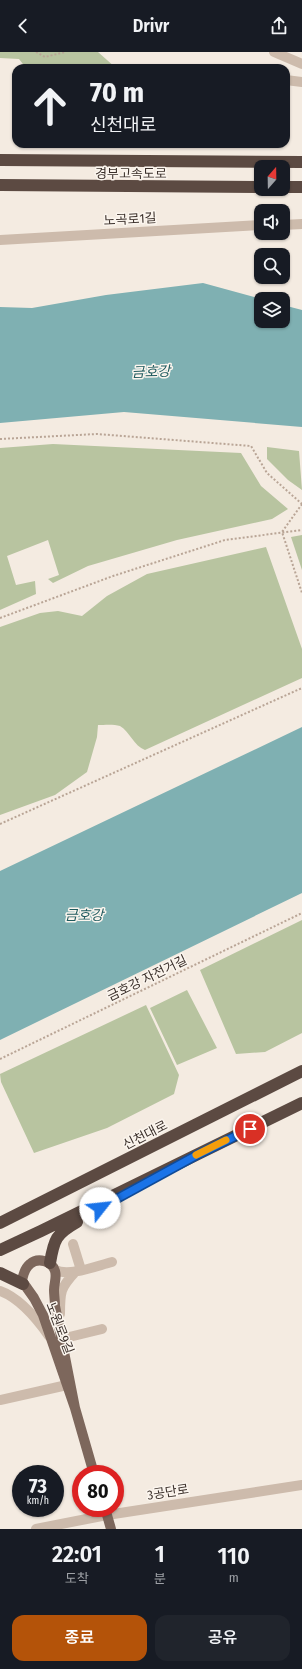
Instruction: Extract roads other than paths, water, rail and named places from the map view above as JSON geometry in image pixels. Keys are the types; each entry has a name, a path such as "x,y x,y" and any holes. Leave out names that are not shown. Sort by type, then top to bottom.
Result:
{"highway":[{"name":"경부고속도로","path":"0,160 302,162"},
{"name":"경부고속도로","path":"0,185 254,187"},
{"path":"290,187 302,187"},
{"name":"신천대로","path":"0,1223 302,1071"},
{"path":"0,1250 42,1232 302,1103"},
{"path":"52,1266 53,1248 61,1231 197,1155"},
{"path":"0,1273 22,1282"}],"main road":[{"path":"22,1282 26,1268 30,1263 40,1260 52,1266"},
{"name":"노원로9길","path":"52,1266 57,1278 54,1290 59,1328 57,1340 67,1385 75,1408"},
{"name":"노원로9길","path":"22,1282 34,1298 57,1340 91,1465"},
{"path":"108,1517 111,1529"}],"street":[{"path":"274,52 302,64"},
{"path":"290,80 302,82"},
{"path":"290,225 302,224"},
{"name":"노곡로1길","path":"0,240 254,225"},
{"path":"73,1244 78,1270"},
{"path":"52,1266 60,1272 68,1273 112,1262"},
{"path":"59,1328 60,1295 64,1284 78,1270"},
{"path":"0,1291 10,1294 57,1340 102,1330"},
{"path":"0,1400 67,1385"},
{"name":"3공단로","path":"124,1509 302,1485"},
{"name":"3공단로","path":"38,1529 83,1517"}],"water":[{"name":"금호강","path":"203,283 254,297 254,328 290,328 290,307 302,310 302,427 124,412 0,423 0,307 32,308 106,295"},
{"name":"금호강","path":"302,727 302,893 0,1040 0,871"}]}
